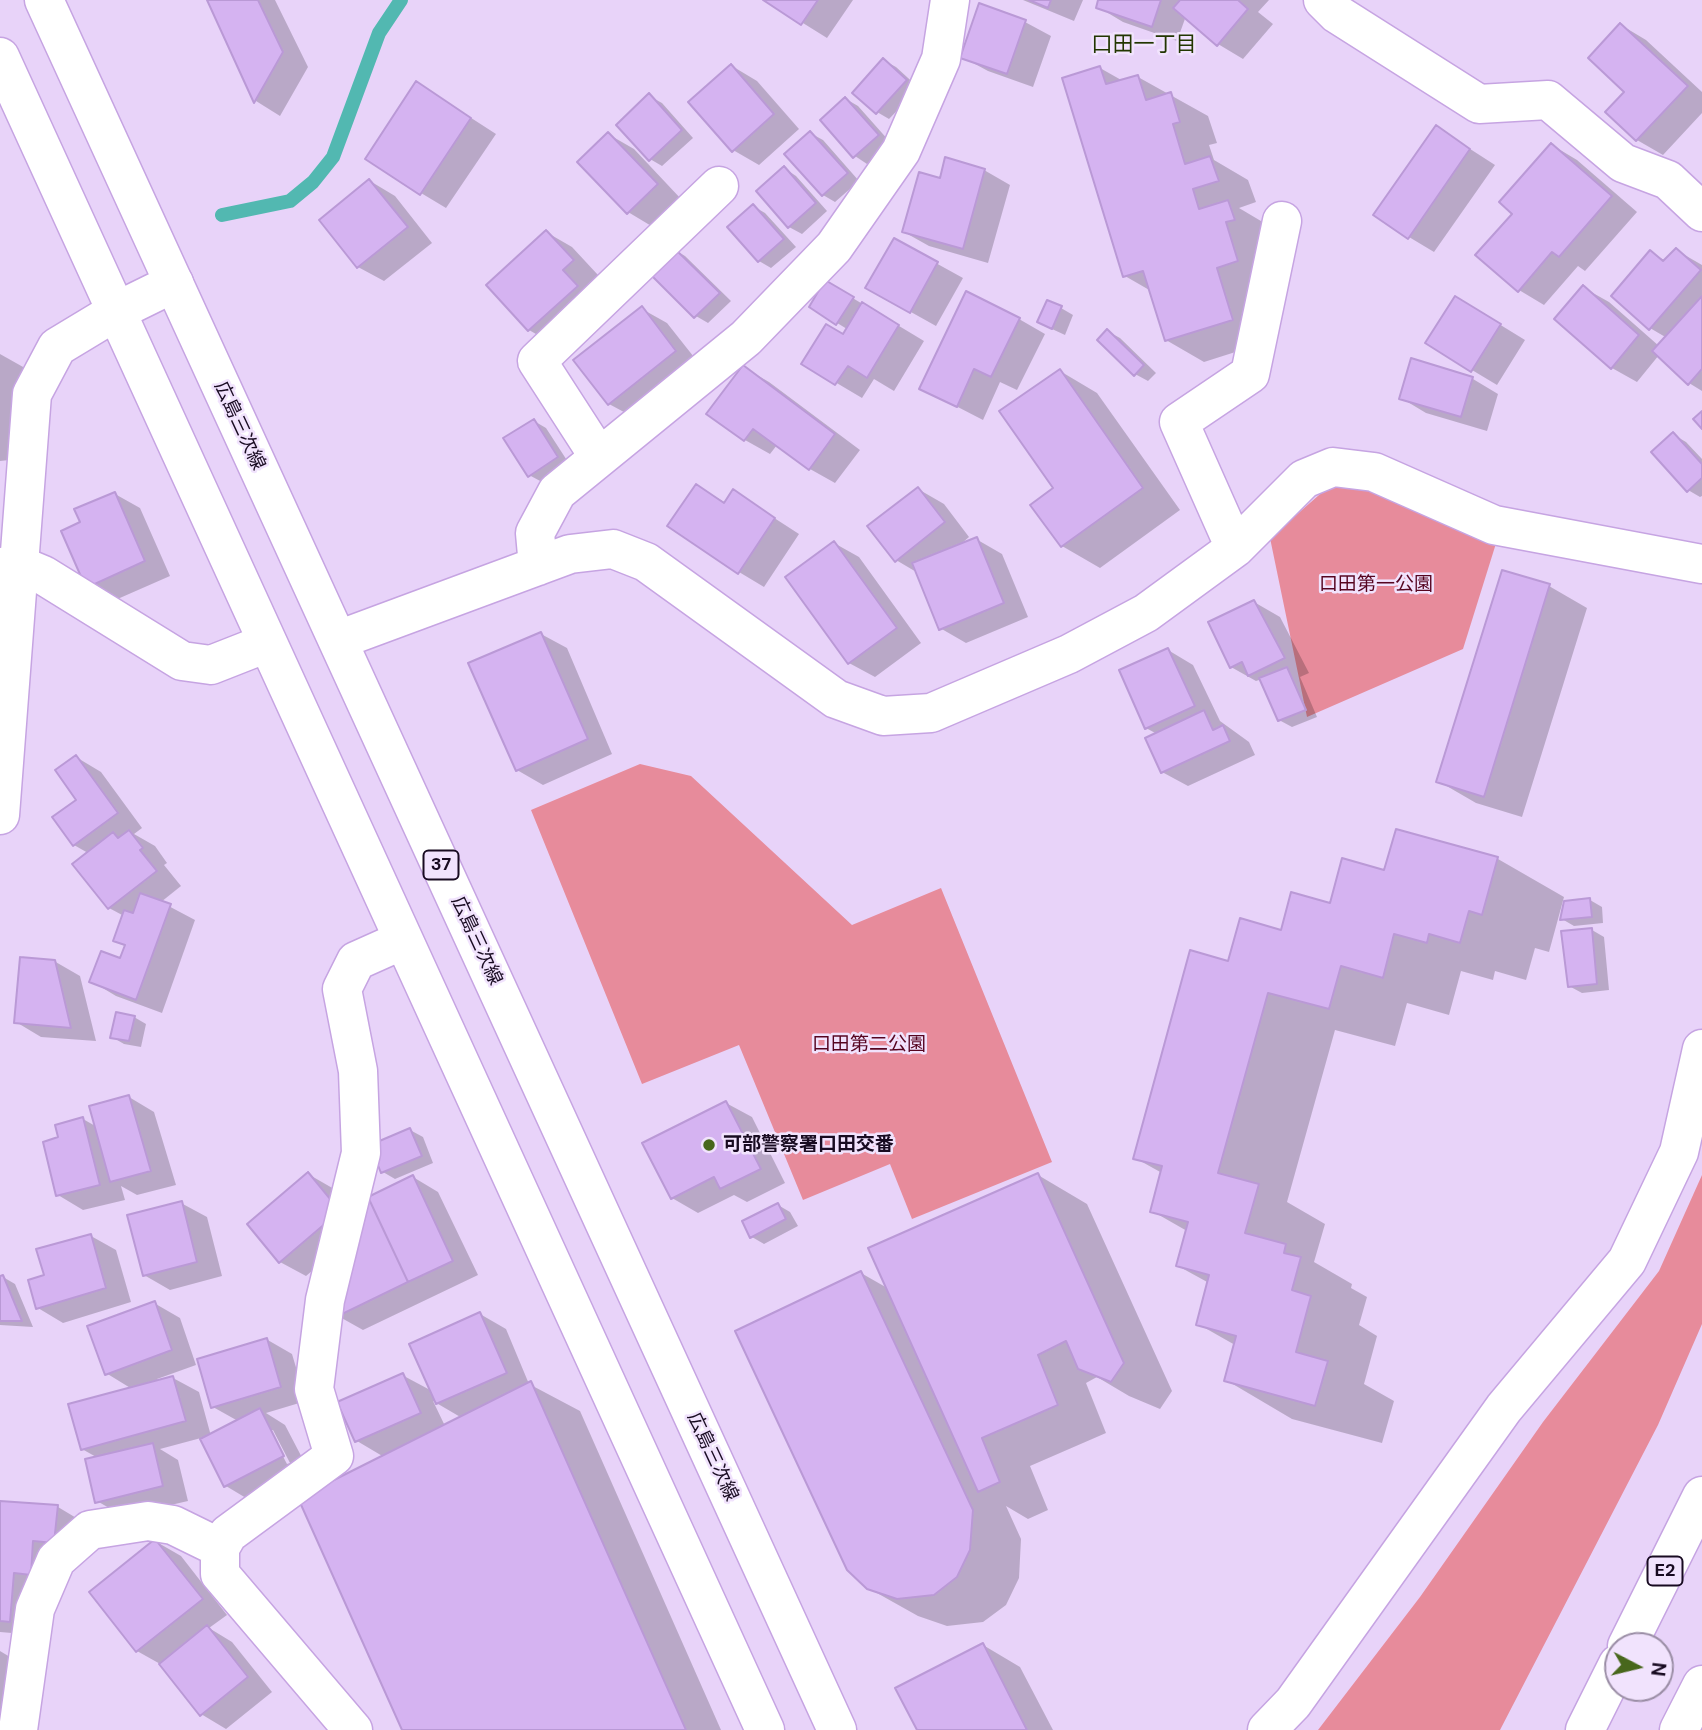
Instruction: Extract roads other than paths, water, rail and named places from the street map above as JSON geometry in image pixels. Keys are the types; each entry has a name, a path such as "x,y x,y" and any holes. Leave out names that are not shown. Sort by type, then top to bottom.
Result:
{"main road":[{"name":"広島三次線","path":"44,0 837,1730"},
{"path":"538,566 535,533 557,492 746,338 834,247 901,151 941,59 950,0"},
{"path":"1323,0 1337,14 1479,104 1548,100 1623,163 1668,180 1702,212"},
{"path":"0,57 765,1730"},
{"path":"598,457 537,361 719,186"},
{"path":"1235,548 1179,422 1250,374 1282,221"},
{"path":"0,815 9,566 32,394 57,347 116,312 174,283"},
{"path":"338,640 570,554 613,549 646,562 836,699 883,716 931,713 1069,654 1146,613 1235,548 1304,479 1333,467 1374,472 1494,525 1702,564"},
{"path":"9,566 43,575 182,661 211,665 267,643"},
{"path":"353,1730 220,1574 220,1548 228,1534 334,1456 314,1389 325,1300 361,1153 358,1071 342,989 356,961 403,940"},
{"path":"1267,1730 1293,1703 1504,1408 1627,1261 1679,1152 1702,1049"},
{"name":"E2","path":"1634,1632 1702,1496"},
{"path":"18,1730 35,1609 56,1560 90,1530 148,1521 173,1525 220,1548"},
{"path":"1679,1730 1702,1685"},
{"path":"1585,1730 1604,1692"}],"waterway":[{"path":"222,215 290,201 313,182 333,157 379,33 401,0"}],"place":[{"name":"可部警察署口田交番","path":"709,1145"}],"district":[{"name":"口田一丁目","path":"1144,45"}],"park label":[{"name":"口田第一公園","path":"1376,585"},
{"name":"口田第二公園","path":"869,1045"}]}
